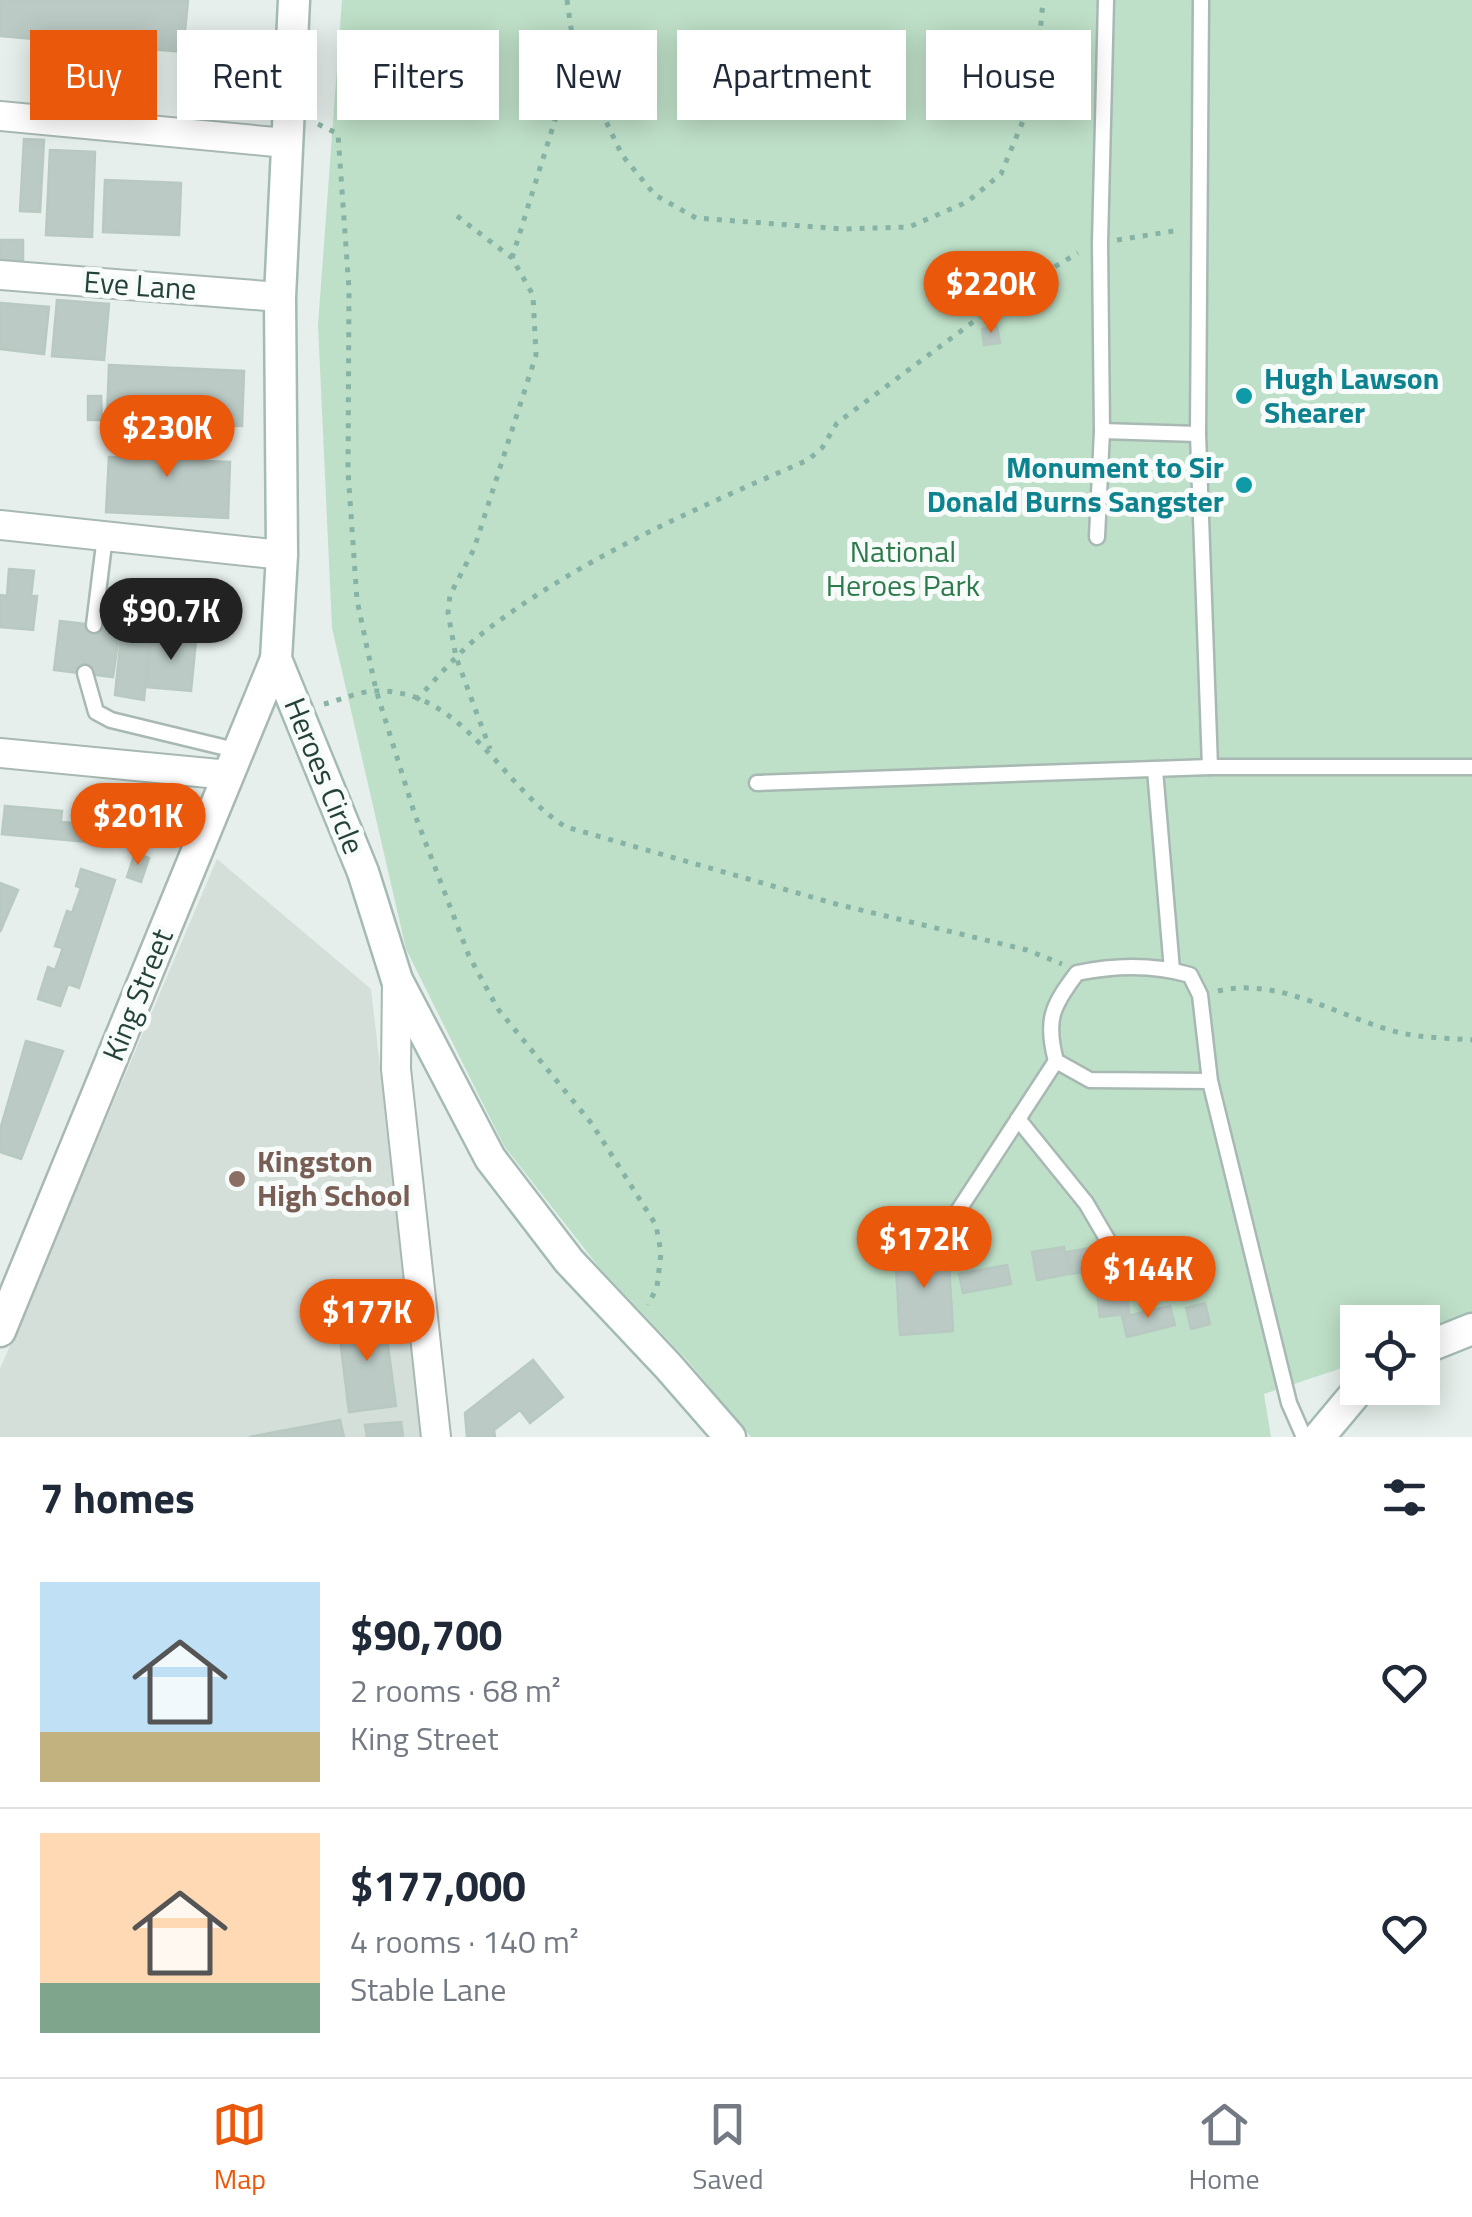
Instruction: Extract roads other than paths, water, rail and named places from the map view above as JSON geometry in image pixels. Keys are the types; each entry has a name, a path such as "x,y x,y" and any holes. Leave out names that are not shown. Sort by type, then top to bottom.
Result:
{"main road":[{"name":"Heroes Circle","path":"294,0 280,297 282,555 276,659 363,872 396,980 490,1158 569,1262 635,1329 730,1437"},
{"name":"King Street","path":"0,1331 276,659"},
{"path":"1440,1342 1472,1329"},
{"path":"1319,1437 1346,1405"}],"street":[{"path":"0,116 286,143"},
{"name":"Eve Lane","path":"0,276 280,297"},
{"path":"0,526 282,555"},
{"path":"0,753 234,763"},
{"path":"396,980 396,1069 436,1437"}],"lane":[{"path":"1097,538 1102,432 1100,242 1106,0"},
{"path":"1202,0 1198,434 1210,767"},
{"path":"1102,432 1198,434"},
{"path":"94,624 104,536"},
{"path":"85,674 96,712 234,763"},
{"path":"757,783 1210,767 1472,767"},
{"path":"1155,770 1172,970"},
{"path":"1210,1081 1090,1080 1056,1060 1048,1031 1057,999 1077,973 1106,967 1172,970 1190,976 1200,995 1210,1081 1289,1403 1304,1437"},
{"path":"944,1234 1056,1060"},
{"path":"1018,1120 1086,1202 1127,1273"}],"place":[{"name":"Hugh Lawson Shearer","path":"1244,396"},
{"name":"Monument to Sir Donald Burns Sangster","path":"1244,485"},
{"name":"Kingston High School","path":"237,1179"}],"park label":[{"name":"National Heroes Park","path":"903,569"}]}
